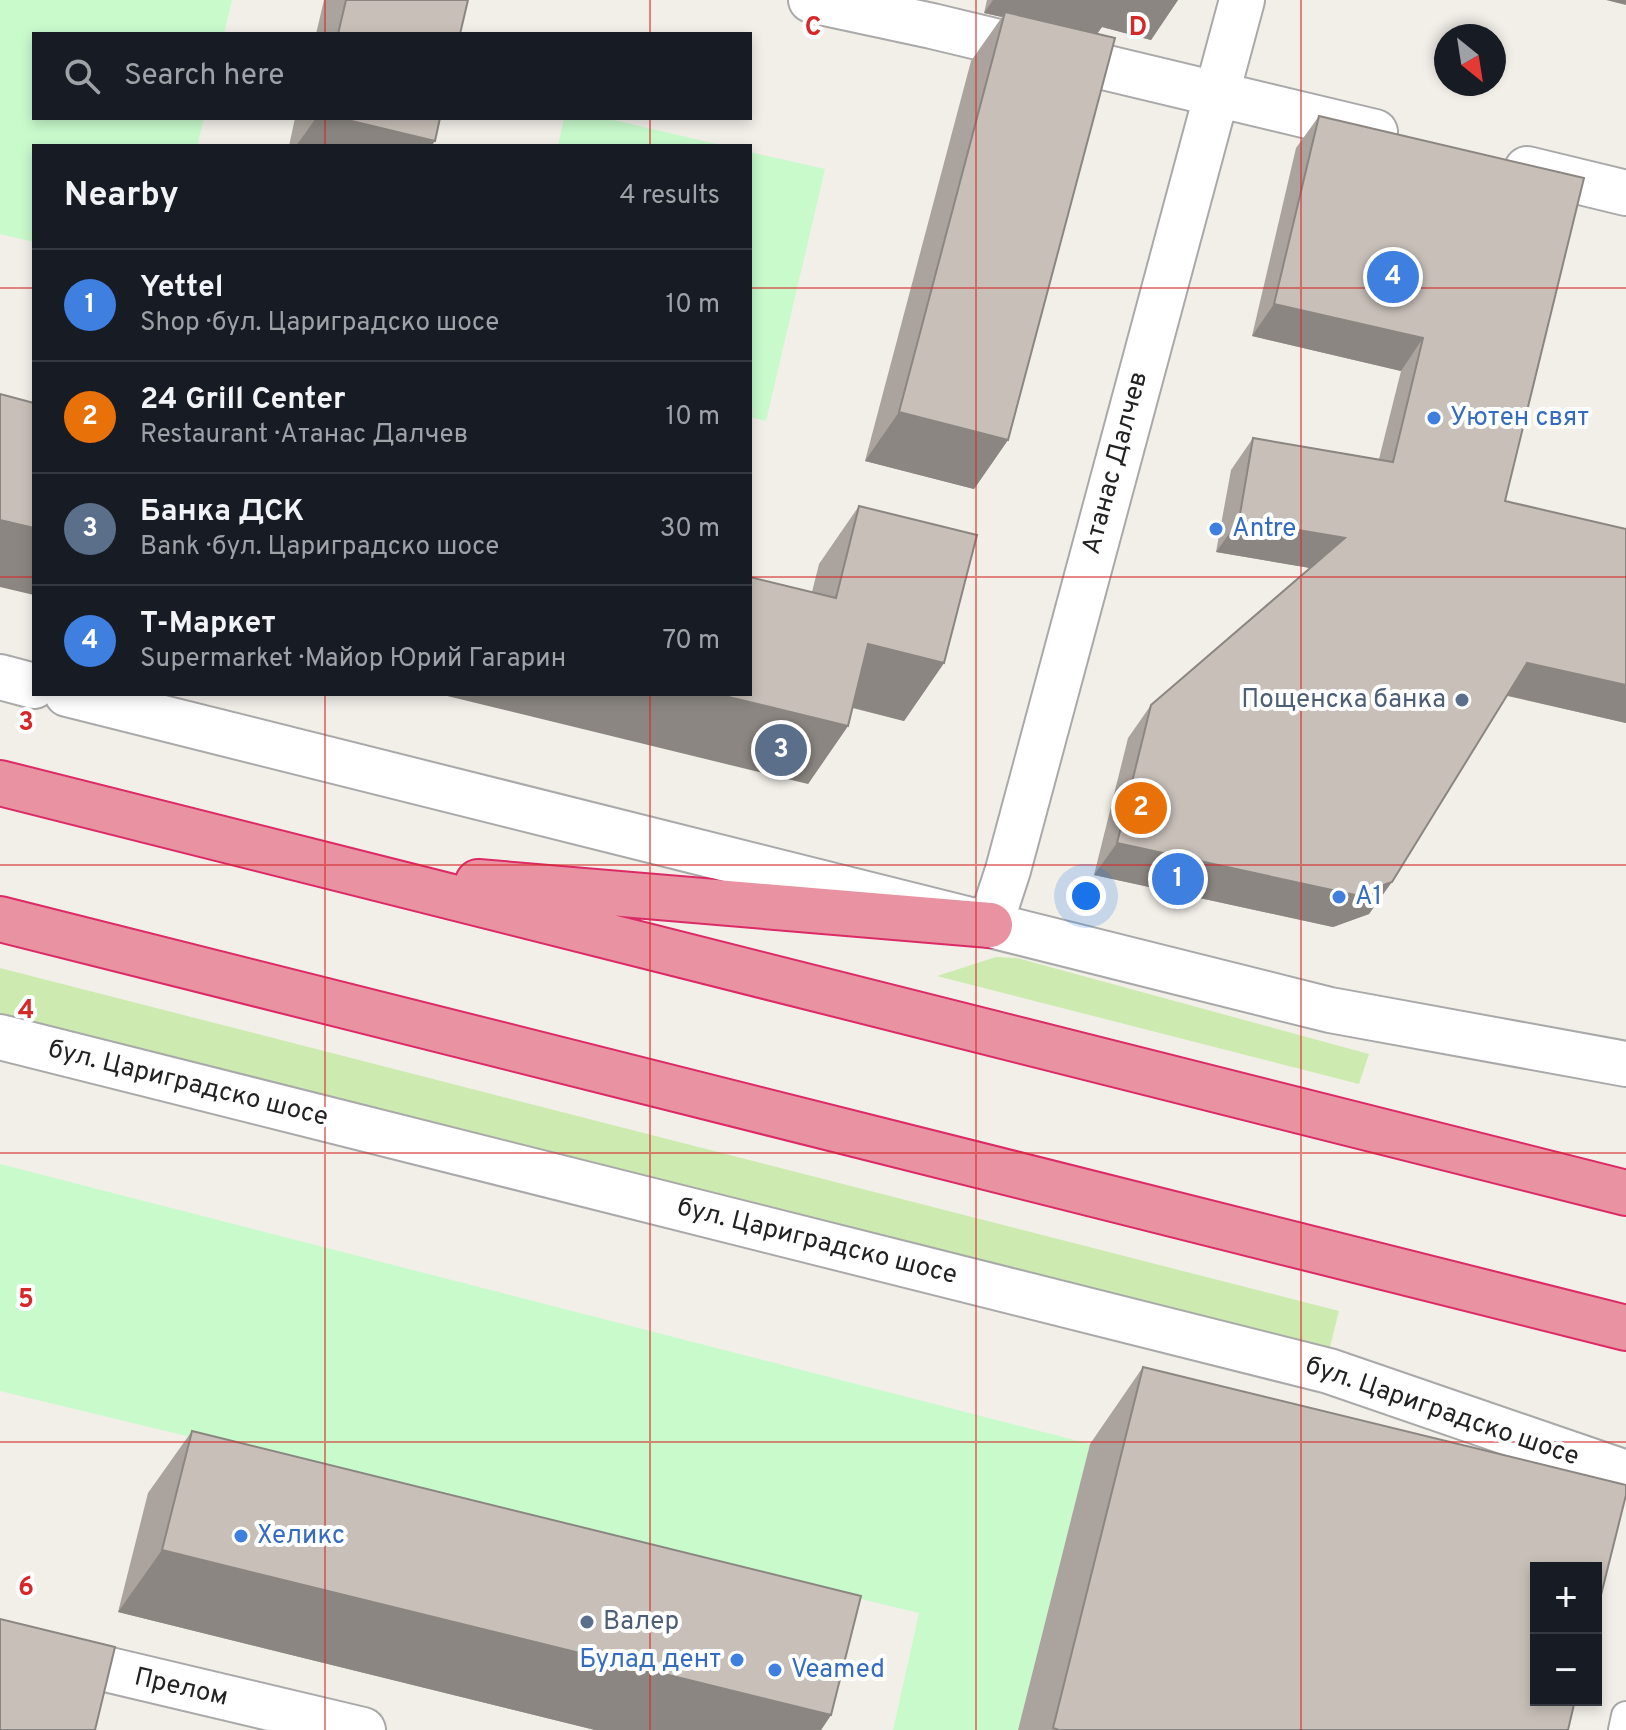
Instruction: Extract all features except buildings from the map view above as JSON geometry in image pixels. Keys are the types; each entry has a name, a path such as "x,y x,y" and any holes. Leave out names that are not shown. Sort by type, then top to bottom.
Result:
{"highway":[{"path":"0,783 1626,1193"},
{"path":"350,872 990,925"},
{"path":"0,919 1626,1328"}],"street":[{"path":"811,0 1413,141"},
{"name":"Атанас Далчев","path":"990,925 1008,870 1242,0"},
{"path":"1488,159 1626,193"},
{"path":"0,677 32,685"},
{"path":"75,696 1330,1010 1626,1064"},
{"name":"бул. Цариградско шосе","path":"0,1037 1329,1371 1626,1473"},
{"name":"Прелом","path":"0,1644 363,1730"}],"lane":[{"path":"1623,1730 1626,1716"}],"green space":[{"path":"0,0 232,0 224,32 32,32 32,120 204,120 198,144 32,144 32,242 0,234"},
{"path":"564,120 614,120 716,144 558,144"},
{"path":"752,152 825,169 766,421 752,418"},
{"path":"996,957 1017,958 1369,1054 1359,1084 937,976"},
{"path":"0,968 1339,1311 1330,1347 0,1013"},
{"path":"0,1164 1090,1444 1018,1730 893,1730 919,1613 0,1391"}],"place":[{"name":"Т-Маркет","path":"1393,277"},
{"name":"Уютен свят","path":"1434,418"},
{"name":"Antre","path":"1216,529"},
{"name":"Пощенска банка","path":"1462,700"},
{"name":"Банка ДСК","path":"781,750"},
{"name":"24 Grill Center","path":"1141,808"},
{"name":"Yettel","path":"1178,879"},
{"name":"A1","path":"1339,897"},
{"name":"Хеликс","path":"241,1536"},
{"name":"Валер","path":"587,1622"},
{"name":"Булад дент","path":"737,1660"},
{"name":"Veamed","path":"775,1670"}]}
